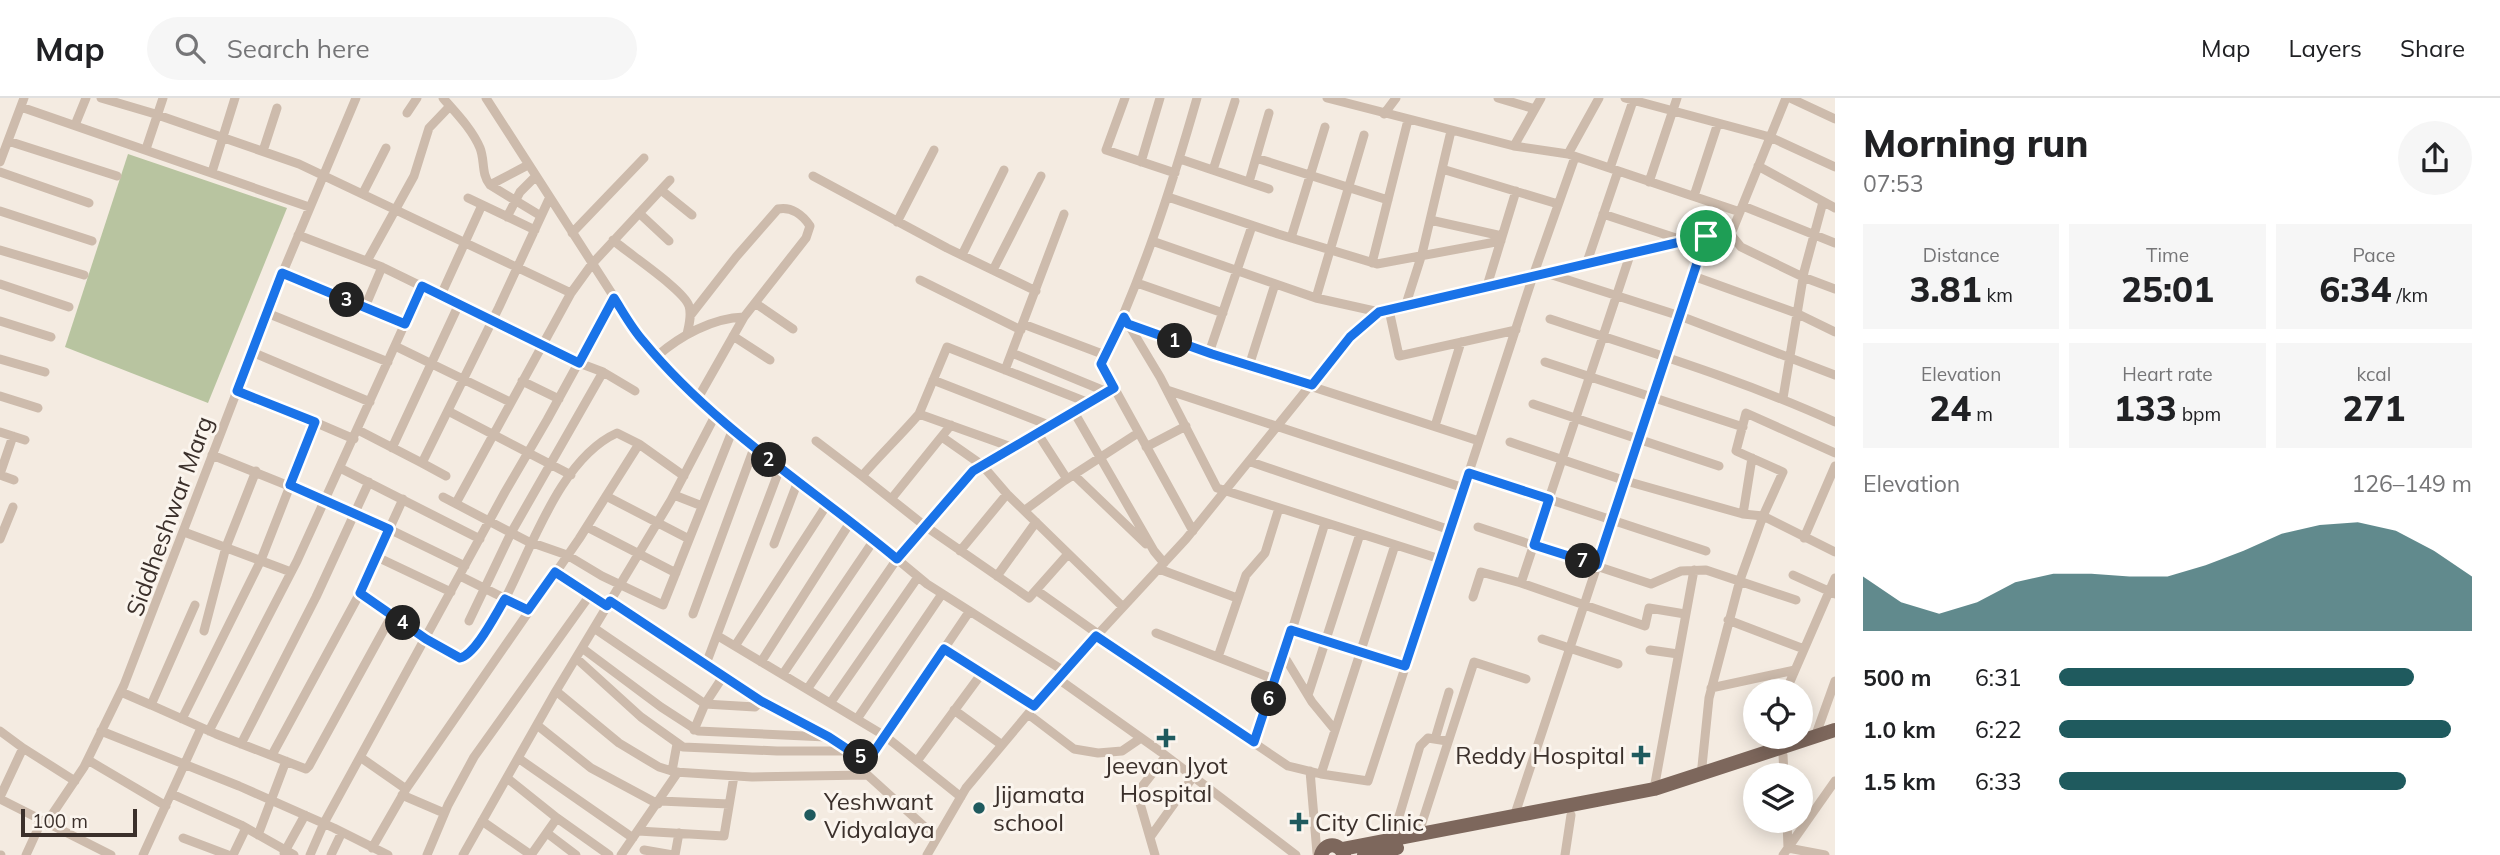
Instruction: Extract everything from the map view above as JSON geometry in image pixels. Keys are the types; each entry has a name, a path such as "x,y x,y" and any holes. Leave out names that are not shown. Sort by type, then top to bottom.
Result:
{"main road":[{"path":"1815,737 1835,730"},
{"path":"1813,742 1835,738"},
{"path":"1317,854 1330,845 1337,845 1343,852 1392,839 1654,789 1701,776 1774,749"},
{"path":"1364,855 1571,815 1677,791 1775,749"}],"street":[{"path":"75,125 86,98"},
{"path":"101,98 223,137 323,174 571,293"},
{"path":"146,149 163,98"},
{"path":"212,172 235,98"},
{"name":"Siddheshwar Marg","path":"26,855 44,821 88,760 121,692 282,273 356,98"},
{"path":"407,113 417,98"},
{"path":"443,98 481,150 484,173 490,185 541,216"},
{"path":"486,98 643,342 698,398 754,448 851,521 918,577 1060,675 1296,855"},
{"path":"1125,98 1106,150 1175,173"},
{"path":"1141,162 1160,98"},
{"path":"1193,531 1138,433 1110,390 1101,364 1126,320 1168,197 1197,98"},
{"path":"1384,114 1396,98"},
{"path":"1498,98 1535,109"},
{"path":"1514,146 1541,98"},
{"path":"1036,590 1288,766 1368,781 1572,156 1599,98"},
{"path":"1649,182 1677,98"},
{"path":"927,855 961,797 1002,745 1060,675 1193,531 1350,337 1384,311 1406,304 1630,255 1730,230 1788,98 1835,119"},
{"path":"1332,99 1514,146 1572,156 1741,209 1835,243"},
{"path":"1586,265 1603,214 1629,99 1770,137 1835,167"},
{"path":"1213,170 1235,101"},
{"path":"0,162 23,102 75,125 309,206"},
{"path":"367,261 414,176 429,128 450,106"},
{"path":"263,151 278,108"},
{"path":"1248,182 1269,113"},
{"path":"1372,263 1408,120"},
{"path":"1694,196 1718,123"},
{"path":"1290,238 1325,127"},
{"path":"1406,304 1422,254 1451,131"},
{"path":"1316,298 1364,135"},
{"path":"8,141 117,176"},
{"path":"363,193 386,148"},
{"path":"898,222 934,150"},
{"path":"572,233 645,158"},
{"path":"1256,158 1388,200"},
{"path":"1180,159 1269,189"},
{"path":"490,185 528,165"},
{"path":"1758,166 1835,208"},
{"path":"1442,169 1558,204"},
{"path":"962,255 1004,170"},
{"path":"0,172 89,203"},
{"path":"813,176 1036,291"},
{"path":"993,270 1041,176"},
{"path":"507,217 520,192 535,177"},
{"path":"456,503 571,293 613,240 670,180"},
{"path":"661,190 692,215"},
{"path":"1487,286 1516,191"},
{"path":"1168,197 1377,264 1502,239"},
{"path":"468,198 535,230"},
{"path":"422,463 549,199"},
{"path":"1783,398 1803,277 1823,202"},
{"path":"441,295 482,205"},
{"path":"690,316 778,209 791,209 807,222 810,226 808,234 744,317 698,398"},
{"path":"0,211 92,241"},
{"path":"639,213 669,241"},
{"path":"1005,370 1064,214"},
{"path":"1603,214 1685,241"},
{"path":"1430,220 1502,239"},
{"path":"1209,353 1252,226"},
{"path":"1730,230 1741,247 1835,289"},
{"path":"298,235 383,267 579,363 603,372 635,391"},
{"path":"1514,817 1706,236"},
{"path":"613,240 682,294 688,302 690,316 687,334"},
{"path":"1152,241 1316,298 1384,311"},
{"path":"0,250 84,275"},
{"path":"1521,583 1630,255"},
{"path":"365,307 383,267"},
{"path":"282,273 405,324"},
{"path":"1546,273 1680,316 1835,375"},
{"path":"1693,276 1796,313 1835,332"},
{"path":"920,280 1022,327 1105,355"},
{"path":"1137,283 1223,313"},
{"path":"0,284 69,307"},
{"path":"1249,366 1275,284"},
{"path":"143,855 185,765 291,572 422,286"},
{"path":"310,855 360,757 614,298"},
{"path":"755,303 793,329"},
{"path":"392,448 459,304"},
{"path":"1384,311 1399,356 1516,330"},
{"path":"267,313 388,362"},
{"path":"657,356 677,338 726,320 744,317"},
{"path":"1550,319 1783,398 1835,422"},
{"path":"1126,320 1209,353 1479,442"},
{"path":"1126,320 1167,390 1217,488 1440,559"},
{"path":"0,321 51,337"},
{"path":"733,336 771,360"},
{"path":"1435,426 1461,342"},
{"path":"395,346 510,402"},
{"path":"862,476 919,414 947,348 1089,403"},
{"path":"252,352 370,402"},
{"path":"1012,353 1110,390"},
{"path":"0,359 45,372"},
{"path":"1545,362 1743,427"},
{"path":"468,621 511,533 603,372"},
{"path":"933,380 1051,426"},
{"path":"523,381 559,399"},
{"path":"808,688 897,559 973,471 1110,390"},
{"path":"1167,390 1464,488"},
{"path":"237,391 315,422 392,448 446,476"},
{"path":"0,396 38,408"},
{"path":"1533,404 1719,466"},
{"path":"448,411 571,475"},
{"path":"1074,412 1161,566 1237,598"},
{"path":"1701,776 1711,688 1728,620 1763,516 1783,472 1736,451 1746,413 1835,453"},
{"path":"463,855 556,691 674,495 716,414"},
{"path":"919,414 1014,448"},
{"path":"182,719 261,560 315,422"},
{"path":"892,498 951,425"},
{"path":"1146,447 1186,426"},
{"path":"443,497 511,533 567,555 602,576 663,604 733,429"},
{"path":"0,432 25,440"},
{"path":"360,593 426,639 458,657 466,657 505,599 548,509 593,448 617,433 639,444 684,476"},
{"path":"1025,510 1138,433"},
{"path":"1038,434 1070,477 1154,551"},
{"path":"13,436 0,475 14,480"},
{"path":"942,436 982,466 1007,494 1123,607"},
{"path":"816,441 925,526 1029,598 1068,554"},
{"path":"1510,442 1626,481 1744,514 1763,516 1835,552"},
{"path":"373,851 404,792 587,527 639,444"},
{"path":"693,614 754,448"},
{"path":"212,455 356,513 466,566"},
{"path":"1744,514 1752,458"},
{"path":"1251,462 1450,530"},
{"path":"1804,538 1835,466"},
{"path":"340,468 480,539"},
{"path":"706,664 780,468"},
{"path":"204,631 226,547 256,471"},
{"path":"1469,473 1706,551"},
{"path":"775,544 798,481"},
{"path":"241,744 316,597 369,482"},
{"path":"960,551 1007,494"},
{"path":"674,495 702,506"},
{"path":"606,496 689,539"},
{"path":"272,755 360,593 403,499"},
{"path":"735,646 828,503"},
{"path":"0,539 3,520 13,507"},
{"path":"1218,657 1237,598 1250,569 1262,558 1279,508"},
{"path":"761,662 851,521"},
{"path":"997,576 1036,522"},
{"path":"1254,742 1325,523"},
{"path":"587,527 676,573"},
{"path":"1478,527 1651,584 1681,570 1706,569 1796,600"},
{"path":"184,532 291,572"},
{"path":"1308,695 1360,534"},
{"path":"783,674 874,540"},
{"path":"1321,774 1395,545"},
{"path":"377,557 452,592"},
{"path":"1654,789 1694,570"},
{"path":"555,572 724,675 761,701 829,737 867,762"},
{"path":"1473,597 1481,572 1645,626 1649,608 1685,614"},
{"path":"1793,575 1832,593"},
{"path":"460,576 528,610"},
{"path":"831,702 918,577"},
{"path":"1791,679 1832,593 1835,578"},
{"path":"857,719 942,594"},
{"path":"427,855 444,813 474,757 590,595"},
{"path":"150,705 195,605"},
{"path":"937,838 862,770 969,612"},
{"path":"121,692 241,744 306,768 392,615"},
{"path":"1728,620 1804,649"},
{"path":"594,628 705,704 755,707 761,701"},
{"path":"1291,630 1405,666"},
{"path":"1156,633 1276,680"},
{"path":"718,636 885,736 961,797"},
{"path":"1542,639 1618,664"},
{"path":"582,648 694,730 829,737"},
{"path":"944,649 982,673 1031,710 1074,750 1098,753 1122,751 1141,738"},
{"path":"1650,650 1678,654"},
{"path":"1284,656 1308,695 1335,730"},
{"path":"576,658 624,703 683,747 754,751 852,751"},
{"path":"1418,835 1474,662 1527,679"},
{"path":"1711,688 1795,670"},
{"path":"916,761 982,673"},
{"path":"694,730 705,704 724,675"},
{"path":"1815,737 1835,681"},
{"path":"556,691 620,743 659,767 675,772 734,776 867,775"},
{"path":"1435,739 1449,692"},
{"path":"954,710 1002,745"},
{"path":"537,725 591,768 659,802 729,804"},
{"path":"0,731 75,781"},
{"path":"101,731 273,801 342,832 373,851 388,855"},
{"path":"1392,839 1420,746 1428,738 1447,741"},
{"path":"621,855 659,802 675,772 677,744"},
{"path":"23,748 0,798 111,855"},
{"path":"1155,855 1137,793 1166,756"},
{"path":"360,757 404,792 444,813"},
{"path":"518,758 636,834 724,836 734,776"},
{"path":"88,760 166,806"},
{"path":"258,835 286,761"},
{"path":"1310,771 1317,854"},
{"path":"1151,836 1193,777"},
{"path":"507,778 609,855"},
{"path":"1786,851 1835,781"},
{"path":"172,794 246,828 288,853 305,815"},
{"path":"1565,855 1571,815"},
{"path":"482,821 531,855 557,818"},
{"path":"183,838 230,855 246,828"},
{"path":"331,855 342,832"},
{"path":"547,832 576,855"},
{"path":"644,850 674,855 679,833"},
{"path":"1786,851 1787,833"},
{"path":"1786,851 1825,855"}],"green space":[{"path":"128,154 287,208 208,403 65,347"}],"place":[{"name":"Jeevan Jyot Hospital","path":"1166,738"},
{"name":"Reddy Hospital","path":"1641,755"},
{"name":"Jijamata school","path":"979,808"},
{"name":"Yeshwant Vidyalaya","path":"810,815"},
{"name":"City Clinic","path":"1299,822"}],"route":[{"path":"1706,236 1597,565 1534,545 1549,499 1469,473 1405,666 1291,630 1254,742 1096,636 1034,706 944,649 867,762 829,737 761,701 610,601 607,606 555,572 528,610 505,599 466,657 460,658 426,639 360,593 389,529 290,485 315,422 237,391 282,273 405,324 422,286 579,363 614,298 643,342 698,398 766,458 839,511 897,559 973,471 1114,388 1101,364 1124,317 1128,324 1312,385 1350,337 1379,312 1706,236"}]}
